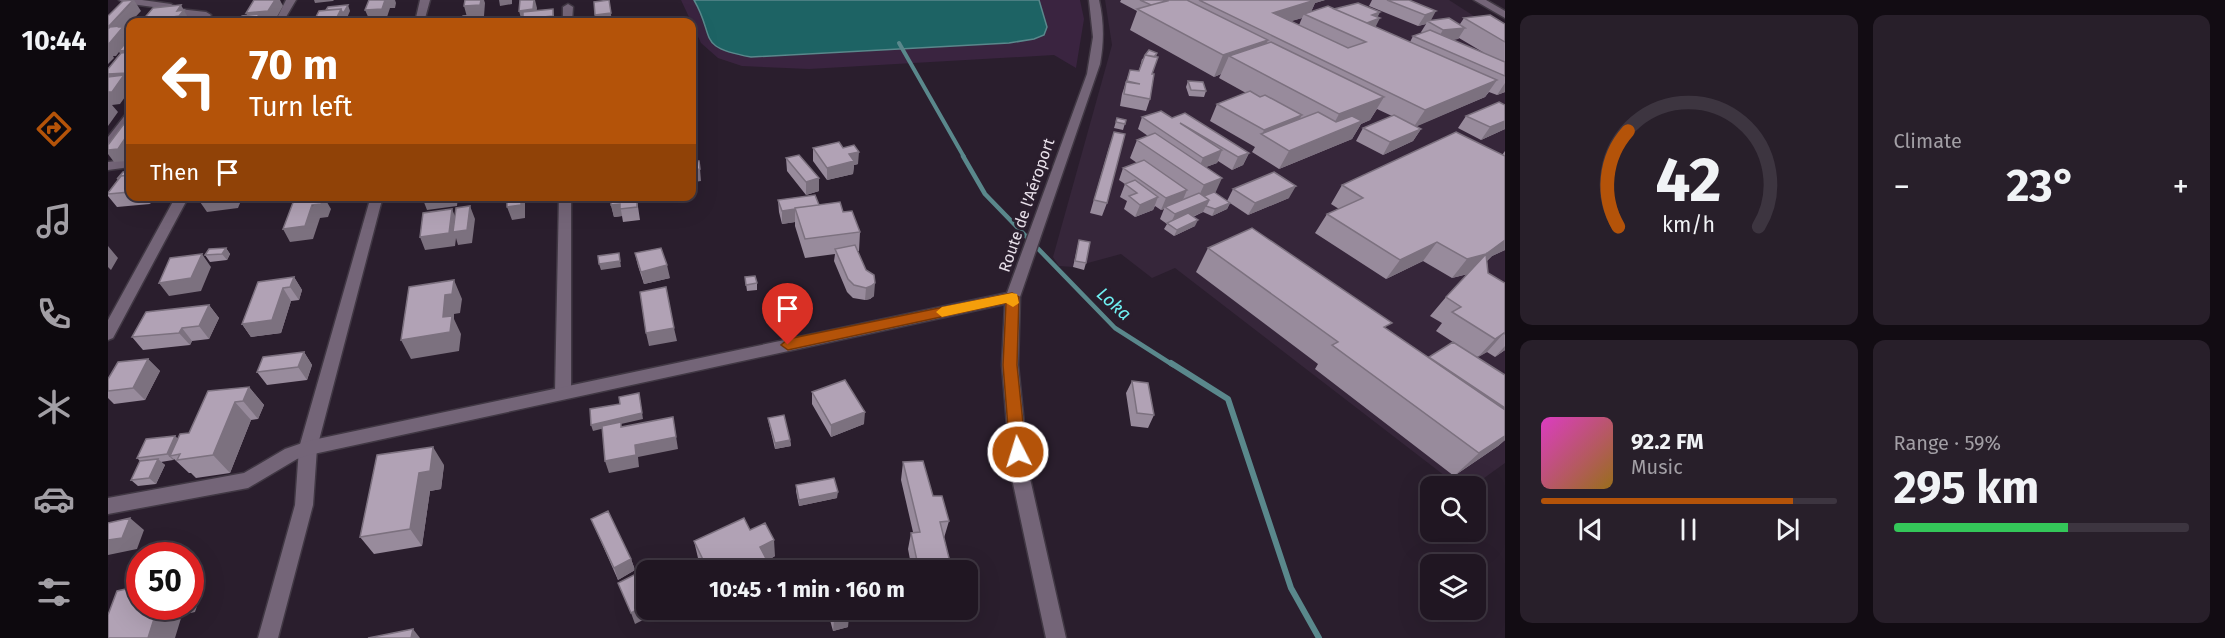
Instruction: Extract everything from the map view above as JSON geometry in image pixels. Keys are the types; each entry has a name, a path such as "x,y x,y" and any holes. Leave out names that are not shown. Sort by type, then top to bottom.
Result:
{"street":[{"path":"124,0 171,7 176,12 206,15 203,18"},
{"path":"281,18 291,0"},
{"path":"420,18 425,0"},
{"name":"Route de l'Aéroport","path":"1056,638 1020,474 1010,365 1012,297 1094,65 1099,46 1098,15 1094,0"},
{"path":"1479,0 1505,15"},
{"path":"567,18 568,7"},
{"path":"108,145 126,121"},
{"path":"108,166 126,164"},
{"path":"108,334 180,201"},
{"path":"268,638 304,505 308,448 376,201"},
{"path":"563,392 565,201"},
{"path":"108,506 248,480 291,454 308,448 1012,297"}],"shaded area":[{"path":"681,0 694,0 709,40 783,56 1009,43 1034,39 1047,27 1039,0 1080,0 1084,19 1076,68 1054,55 809,69 742,66 718,58 701,43 696,32 696,18 689,18"},
{"path":"694,0 1039,0 1047,27 1044,35 1009,43 751,57 714,45"},
{"path":"1105,0 1449,0 1505,36 1505,463 1486,477 1445,476 1175,268 1152,278 1121,254 1073,267 1059,266 1053,257 1112,45"}],"building":[{"path":"133,0 108,27 108,16 123,1"},
{"path":"254,0 275,0 268,11 246,13"},
{"path":"369,0 385,0 382,9 365,10"},
{"path":"465,0 481,0 480,5 464,6"},
{"path":"520,0 534,0 533,9 519,11"},
{"path":"609,0 611,13 595,15 594,2"},
{"path":"1140,0 1165,0 1167,1 1151,5"},
{"path":"1169,0 1187,0 1268,40 1223,55 1137,9"},
{"path":"1199,0 1315,0 1273,13 1348,48 1366,42 1304,14 1328,6 1497,80 1425,110"},
{"path":"1387,0 1409,0 1436,11 1425,15"},
{"path":"1358,3 1380,12 1372,15 1380,18 1367,23 1334,9"},
{"path":"181,5 177,11 184,10 179,16 172,18 144,18 153,8"},
{"path":"348,5 344,12 341,9 326,10 328,7"},
{"path":"341,9 337,17 316,18 319,11"},
{"path":"553,9 553,16 523,18 523,12"},
{"path":"259,14 257,18 241,18"},
{"path":"478,15 477,18 463,18 463,16"},
{"path":"1490,15 1505,24 1505,42 1464,18"},
{"path":"1449,18 1465,28 1443,30 1427,21"},
{"path":"123,27 108,45 108,29"},
{"path":"1430,30 1505,62 1505,76 1413,36"},
{"path":"126,42 126,50 119,51"},
{"path":"1271,42 1384,97 1339,114 1229,56"},
{"path":"1149,50 1157,53 1154,57 1145,55"},
{"path":"126,52 126,73 108,74 108,69 121,53"},
{"path":"1145,55 1158,57 1152,74 1154,74 1150,99 1124,94 1126,82 1140,84 1127,81 1130,70 1139,71"},
{"path":"124,75 112,92 108,92 108,77"},
{"path":"1188,81 1203,82 1206,91 1191,90"},
{"path":"1250,91 1260,97 1265,95 1302,115 1264,130 1217,104"},
{"path":"1499,102 1505,105 1505,121 1490,127 1466,116"},
{"path":"1161,111 1172,118 1185,113 1249,153 1238,157 1180,123 1222,150 1203,158 1142,117"},
{"path":"1318,112 1336,122 1352,116 1362,121 1289,151 1261,134"},
{"path":"1394,115 1421,129 1390,142 1363,128"},
{"path":"1117,118 1126,120 1125,124 1116,122"},
{"path":"123,125 126,125 126,137 118,149 108,150 108,145"},
{"path":"1114,132 1125,134 1107,203 1094,200"},
{"path":"1456,132 1505,156 1505,240 1486,254 1467,259 1437,242 1400,260 1327,214 1363,198 1342,185"},
{"path":"1155,133 1222,178 1204,185 1137,140"},
{"path":"839,142 843,148 854,145 859,152 849,154 854,161 827,168 813,148"},
{"path":"799,155 819,178 806,182 786,158"},
{"path":"1144,160 1187,190 1166,198 1123,168"},
{"path":"696,161 699,161 700,169 696,170"},
{"path":"1274,172 1296,186 1255,203 1233,189"},
{"path":"126,175 126,192 108,194 108,193 121,176"},
{"path":"1135,180 1158,197 1140,205 1129,196 1137,193 1125,184"},
{"path":"1214,192 1230,203 1215,209 1206,206 1209,200 1204,196"},
{"path":"1199,193 1209,200 1175,214 1165,207"},
{"path":"815,195 819,205 782,211 778,200"},
{"path":"294,201 322,201 321,204 312,205 305,226 283,229"},
{"path":"507,201 521,201 521,205 507,207"},
{"path":"611,201 637,201 637,207 620,209 620,204 611,205"},
{"path":"840,202 843,212 852,211 860,232 805,239 795,208"},
{"path":"470,206 467,230 453,232 456,208"},
{"path":"452,209 449,233 420,237 423,213"},
{"path":"1188,213 1198,220 1177,230 1167,223"},
{"path":"1252,228 1392,323 1384,327 1505,410 1505,436 1479,453 1332,345 1338,342 1208,248"},
{"path":"1079,240 1090,242 1086,263 1075,261"},
{"path":"855,245 866,270 874,275 875,283 866,288 854,285 848,279 835,249"},
{"path":"226,248 222,254 205,255 209,249"},
{"path":"661,248 667,265 641,272 635,253"},
{"path":"619,253 620,261 599,264 598,256"},
{"path":"202,254 191,278 159,283 170,258"},
{"path":"1486,254 1488,273 1505,283 1505,334 1495,339 1452,312 1461,307 1446,297"},
{"path":"755,276 757,283 746,285 745,277"},
{"path":"294,277 290,287 283,288 272,320 242,324 258,282"},
{"path":"454,280 452,294 445,295 443,317 452,316 450,332 401,340 409,287"},
{"path":"666,287 674,328 646,333 640,292"},
{"path":"209,305 199,326 182,328 179,333 132,337 146,312"},
{"path":"1453,342 1505,375 1505,408 1429,357"},
{"path":"304,352 298,367 257,372 263,357"},
{"path":"148,359 133,388 108,391 108,379 118,362"},
{"path":"845,380 865,412 831,425 812,392"},
{"path":"1132,381 1148,383 1154,415 1137,413"},
{"path":"249,387 243,401 235,402 213,455 177,460 180,454 170,456 180,434 189,433 208,391"},
{"path":"639,393 642,413 591,425 590,409 620,404 619,397"},
{"path":"784,415 790,440 775,443 768,418"},
{"path":"673,417 676,437 635,445 636,455 605,461 602,426 621,422 621,427"},
{"path":"175,436 167,454 137,458 146,439"},
{"path":"433,447 430,471 419,473 410,529 360,537 377,455"},
{"path":"158,459 149,478 131,480 140,461"},
{"path":"923,461 933,496 942,496 949,521 940,522 950,560 917,560 911,533 920,532 903,462"},
{"path":"834,478 838,492 799,500 796,485"},
{"path":"608,511 631,559 614,568 591,519"},
{"path":"130,518 122,538 108,540 108,523"},
{"path":"744,518 750,530 765,523 774,540 760,547 767,560 703,560 694,541"},
{"path":"636,574 636,610 631,613 618,583"},
{"path":"126,589 126,620 154,620 148,638 108,638 108,615 117,591"},
{"path":"413,629 411,638 368,638"}],"waterway":[{"name":"Loka","path":"899,43 964,157"},
{"name":"Loka","path":"963,156 985,194 1115,328 1173,365"},
{"name":"Loka","path":"1171,363 1228,399 1291,588 1319,638"}],"slow traffic":[{"path":"942,312 1012,297 1013,303"}],"route":[{"path":"788,345 1012,297 1010,365 1018,452"}]}
